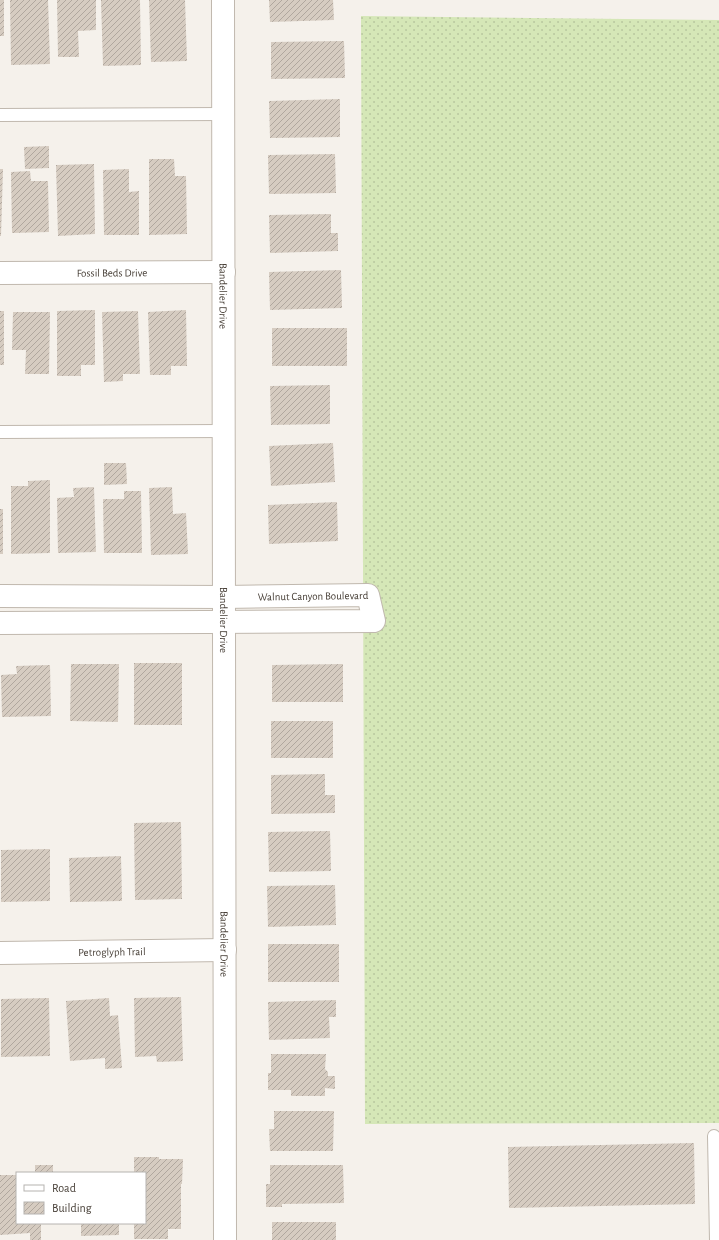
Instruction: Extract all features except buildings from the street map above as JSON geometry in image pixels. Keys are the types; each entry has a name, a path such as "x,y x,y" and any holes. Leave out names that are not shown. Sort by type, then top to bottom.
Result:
{"street":[{"name":"Bandelier Drive","path":"223,0 225,1240"},
{"name":"Fossil Beds Drive","path":"0,273 224,272"},
{"name":"Walnut Canyon Boulevard","path":"0,596 368,595 374,621 0,623"},
{"name":"Petroglyph Trail","path":"0,953 225,950"}],"lane":[{"path":"0,115 223,114"},
{"path":"0,432 224,431"},
{"path":"714,1136 716,1240"}],"green space":[{"path":"361,16 719,20 719,1123 365,1124"}]}
